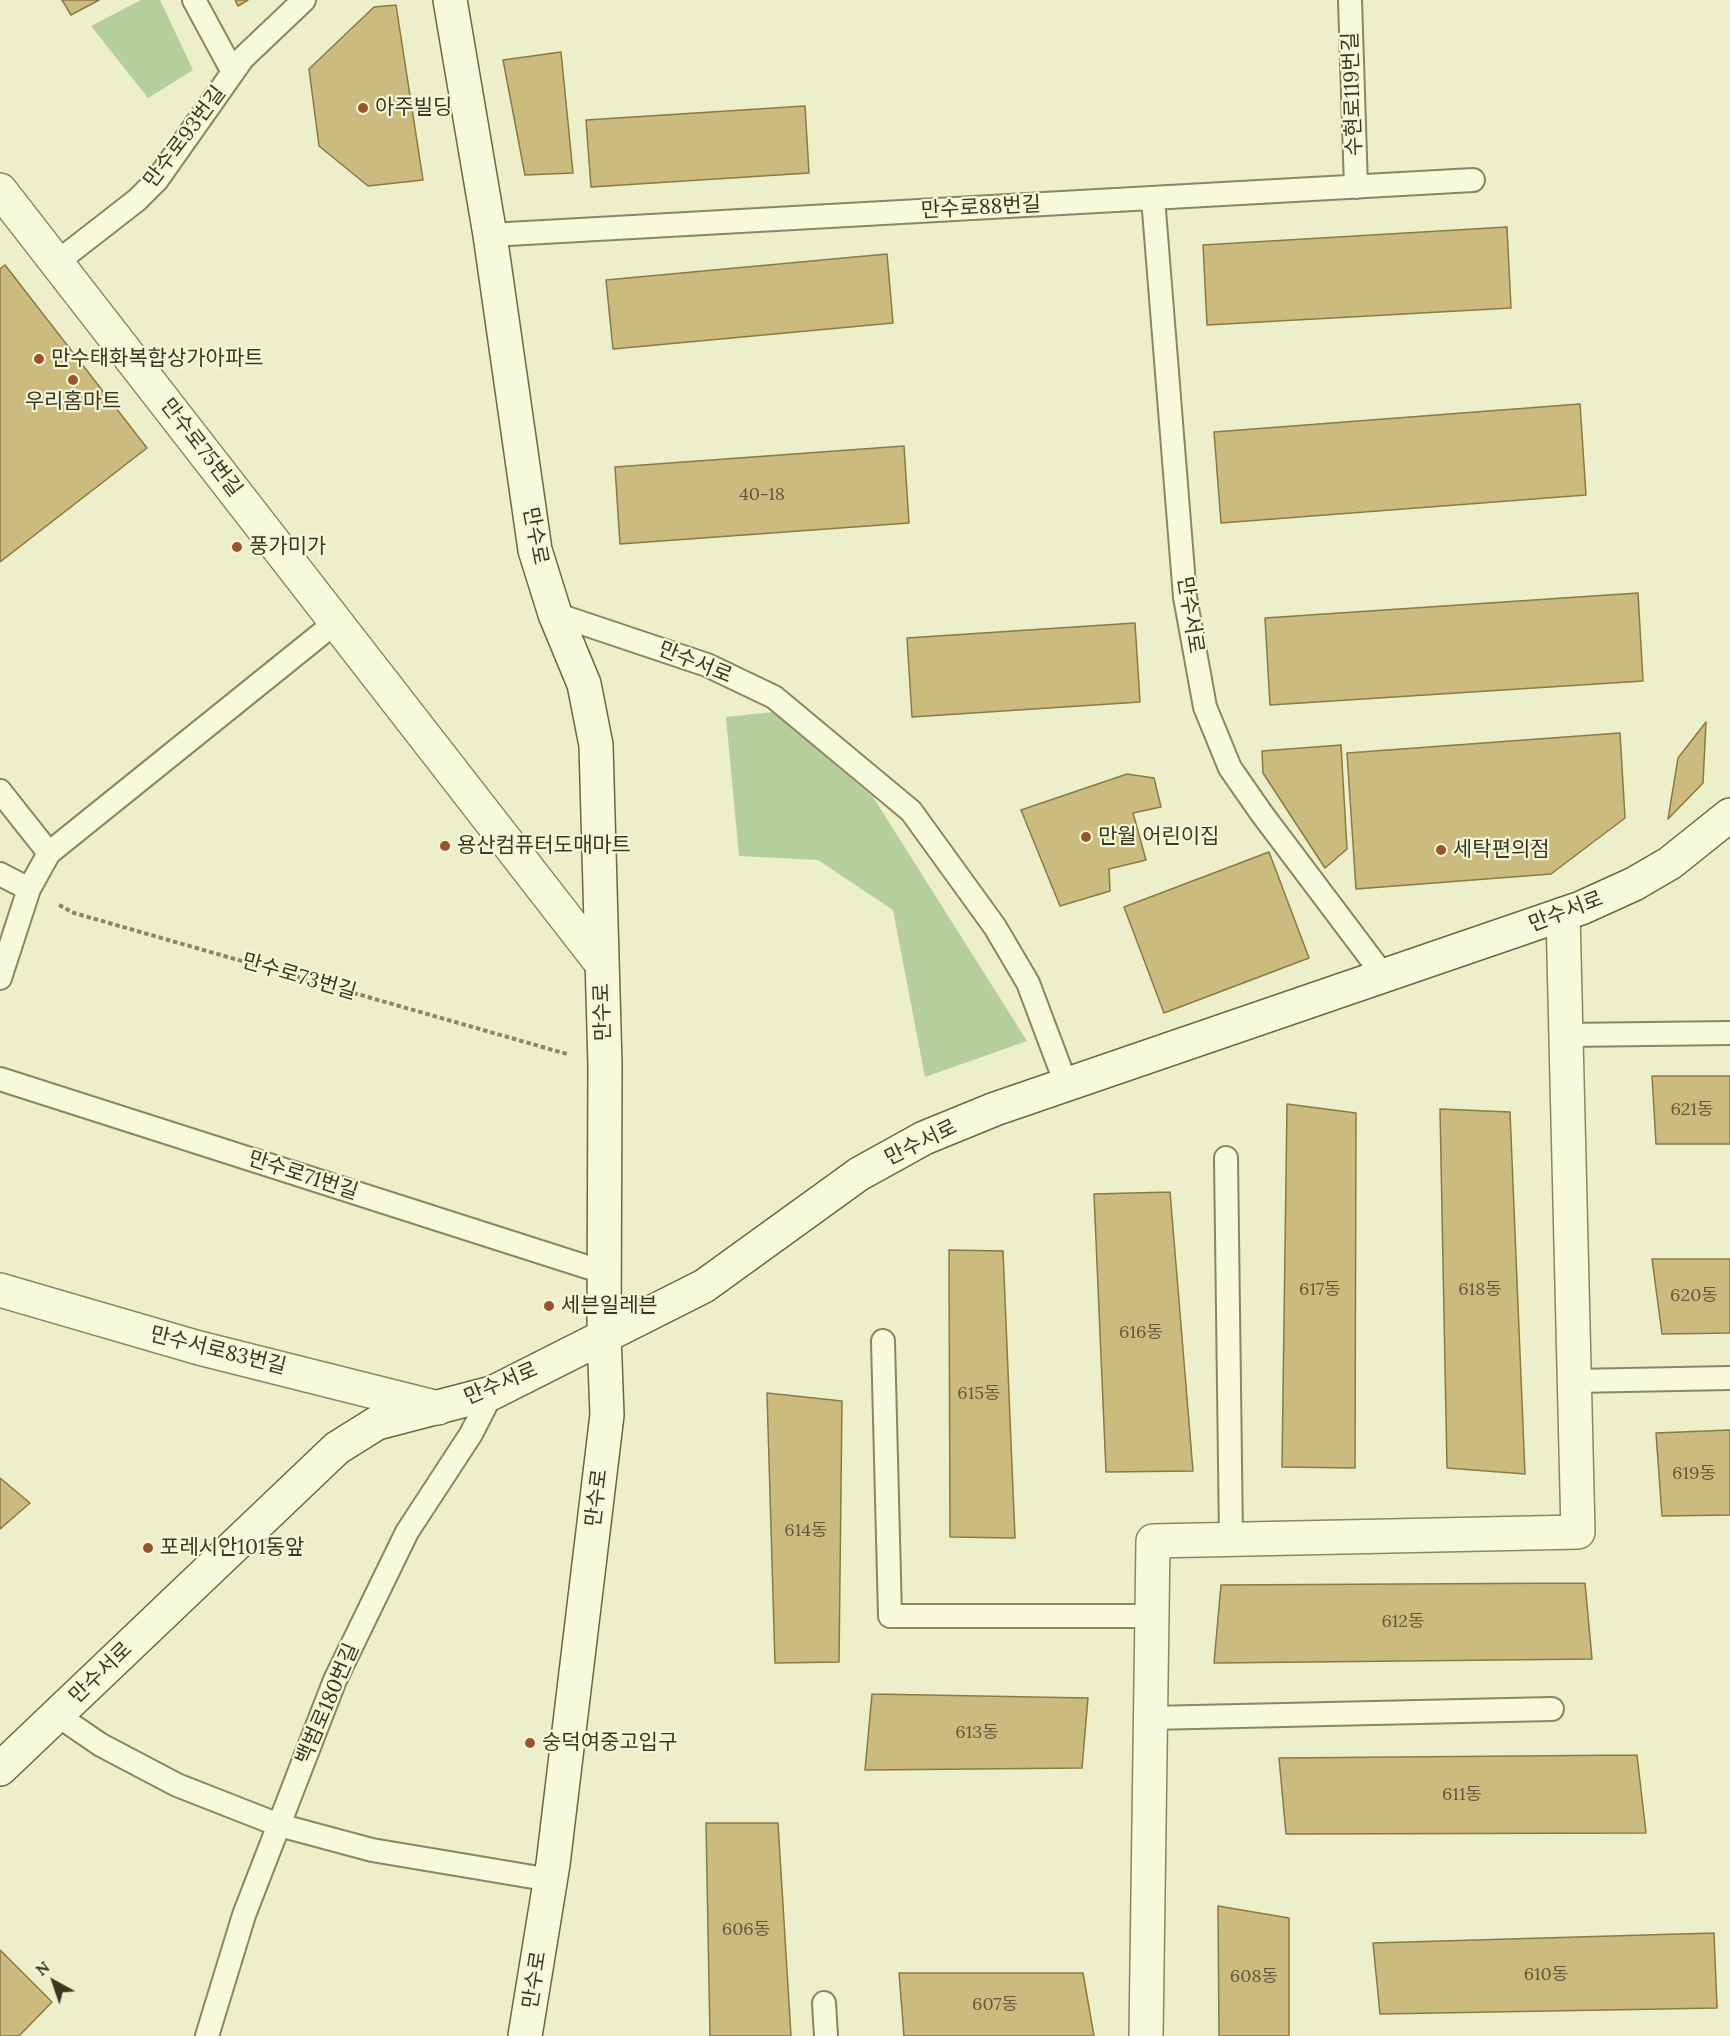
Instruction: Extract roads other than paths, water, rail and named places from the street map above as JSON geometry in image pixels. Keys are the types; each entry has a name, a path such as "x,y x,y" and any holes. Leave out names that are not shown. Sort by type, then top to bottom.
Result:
{"street":[{"name":"만수로","path":"450,0 490,235 535,550 555,614 584,684 596,745 605,1065 604,1335 608,1415 551,1880 525,2036"},
{"name":"만수로75번길","path":"0,190 601,963"},
{"name":"만수서로","path":"0,1769 337,1448 377,1423 492,1393 704,1286 860,1174 924,1138 995,1109 1066,1084 1563,914 1634,884 1670,863 1730,815"},
{"path":"1146,2036 1153,1541 1578,1532 1563,914"},
{"name":"만수서로83번길","path":"0,1290 199,1348 438,1408"}],"lane":[{"path":"194,0 233,72"},
{"name":"만수로93번길","path":"56,263 137,200 157,180 243,57 304,0"},
{"name":"수현로119번길","path":"1350,0 1356,187"},
{"name":"만수로88번길","path":"490,235 1473,180"},
{"name":"만수서로","path":"1153,198 1185,597 1205,707 1230,768 1384,976"},
{"name":"만수서로","path":"555,614 707,665 774,697 911,811 995,927 1028,983 1066,1084"},
{"path":"0,978 29,889 49,853 336,622"},
{"path":"0,791 49,853"},
{"path":"0,874 29,889"},
{"path":"1566,1035 1730,1033"},
{"name":"만수로71번길","path":"0,1079 606,1272"},
{"path":"1226,1158 1231,1539"},
{"path":"883,1341 890,1616 1152,1616"},
{"path":"1574,1381 1730,1378"},
{"name":"백범로180번길","path":"207,2036 243,1915 335,1680 407,1532 471,1434 492,1393"},
{"path":"1150,1718 1552,1709"},
{"path":"57,1715 101,1745 177,1785 279,1825 372,1850 551,1880"},
{"path":"824,2003 826,2036"}],"place":[{"name":"아주빌딩","path":"363,108"},
{"name":"만수태화복합상가아파트","path":"39,359"},
{"name":"우리홈마트","path":"73,380"},
{"name":"풍가미가","path":"237,547"},
{"name":"만월 어린이집","path":"1086,837"},
{"name":"용산컴퓨터도매마트","path":"445,846"},
{"name":"세탁편의점","path":"1441,850"},
{"name":"세븐일레븐","path":"549,1306"},
{"name":"포레시안101동앞","path":"148,1548"},
{"name":"숭덕여중고입구","path":"530,1743"}]}
